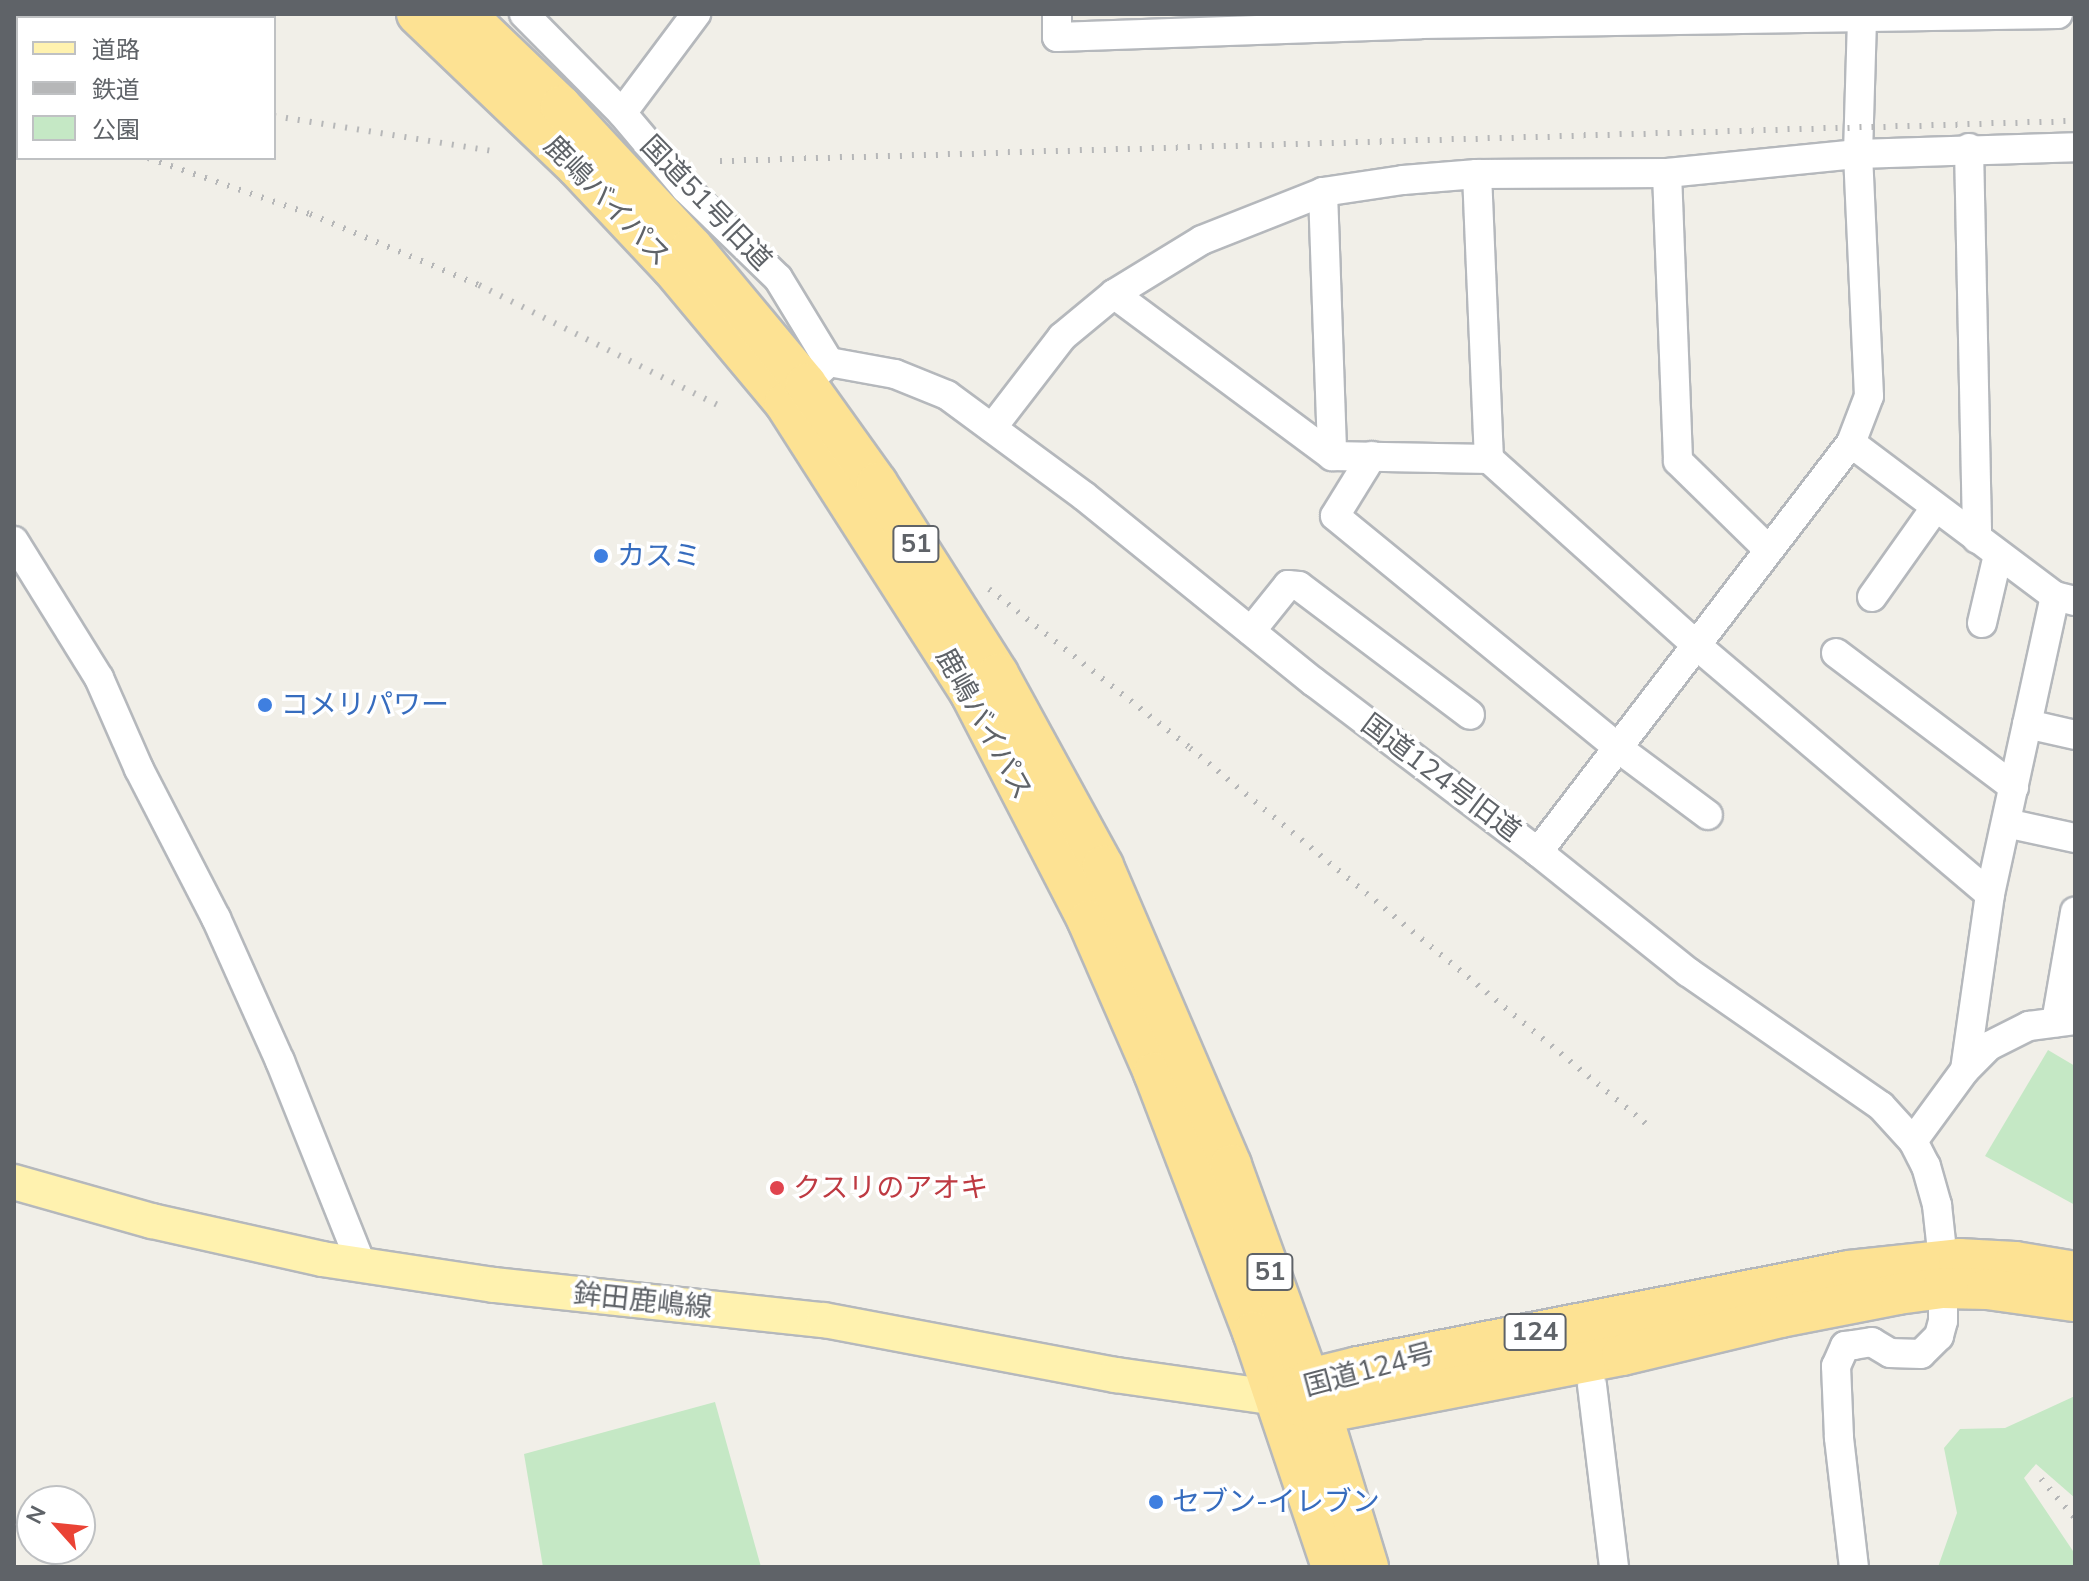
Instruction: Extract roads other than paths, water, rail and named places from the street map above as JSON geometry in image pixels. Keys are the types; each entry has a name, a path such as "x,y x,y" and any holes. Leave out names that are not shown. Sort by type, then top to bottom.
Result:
{"highway":[{"name":"鹿嶋バイパス","path":"417,14 577,167 672,268 807,383"},
{"name":"鹿嶋バイパス","path":"465,14 561,106 672,225 807,383 877,483 998,674 1103,866 1231,1165 1303,1397 1368,1567"},
{"name":"国道124号","path":"1943,1274 1990,1260 2075,1272"},
{"name":"国道124号","path":"1303,1397 1849,1271 1943,1274 2019,1292 2075,1301"},
{"name":"鹿嶋バイパス","path":"1303,1397 1332,1567"}],"main road":[{"name":"鉾田鹿嶋線","path":"14,1182 152,1221 362,1266 509,1287 824,1320 1116,1375 1303,1397"}],"street":[{"name":"国道51号旧道","path":"524,14 622,113 686,189 778,278 807,383"},
{"path":"622,113 696,14"},
{"path":"1057,14 1057,37 1421,19 1862,18 2058,14"},
{"path":"1538,852 1851,443 1869,396 1858,154 1862,18"},
{"path":"992,428 1062,337 1114,294 1202,240 1323,192 1403,180 1477,174 1667,173 1858,154 1969,148 2075,147"},
{"path":"1969,148 1988,547 1982,623"},
{"path":"1667,173 1678,461 1769,550"},
{"path":"1477,174 1489,459"},
{"path":"1323,192 1332,456"},
{"path":"1114,294 1332,456 1489,459 1696,645 1990,894"},
{"name":"国道124号旧道","path":"807,383 895,374 947,395 1084,496 1251,631 1688,972 1881,1106 1913,1141 1931,1180 1943,1274 1943,1321 1931,1347 1921,1354 1890,1353 1872,1342 1845,1346 1836,1366 1839,1438 1854,1567"},
{"path":"1851,443 1988,547 2065,599 2027,724 1990,894 1965,1070"},
{"path":"1372,456 1335,516 1618,748 1708,815"},
{"path":"1872,597 1935,508"},
{"path":"14,541 99,678 139,769 216,918 280,1061 362,1266"},
{"path":"1251,631 1288,585 1299,586 1470,715"},
{"path":"1836,653 2014,787"},
{"path":"2027,724 2075,735"},
{"path":"2006,823 2075,838"},
{"path":"1913,1141 1965,1070 1989,1046 2017,1031 2065,1021 2075,912"},
{"path":"1592,1385 1614,1567"}],"railway":[{"path":"276,116 493,151"},
{"path":"720,161 2075,121"},
{"path":"154,160 310,214 479,285 726,409"},
{"path":"989,589 1190,748 1650,1127"},
{"path":"2041,1479 2075,1518"}],"place":[{"name":"カスミ","path":"601,556"},
{"name":"コメリパワー","path":"265,705"},
{"name":"クスリのアオキ","path":"777,1188"},
{"name":"セブン-イレブン","path":"1156,1502"}]}
